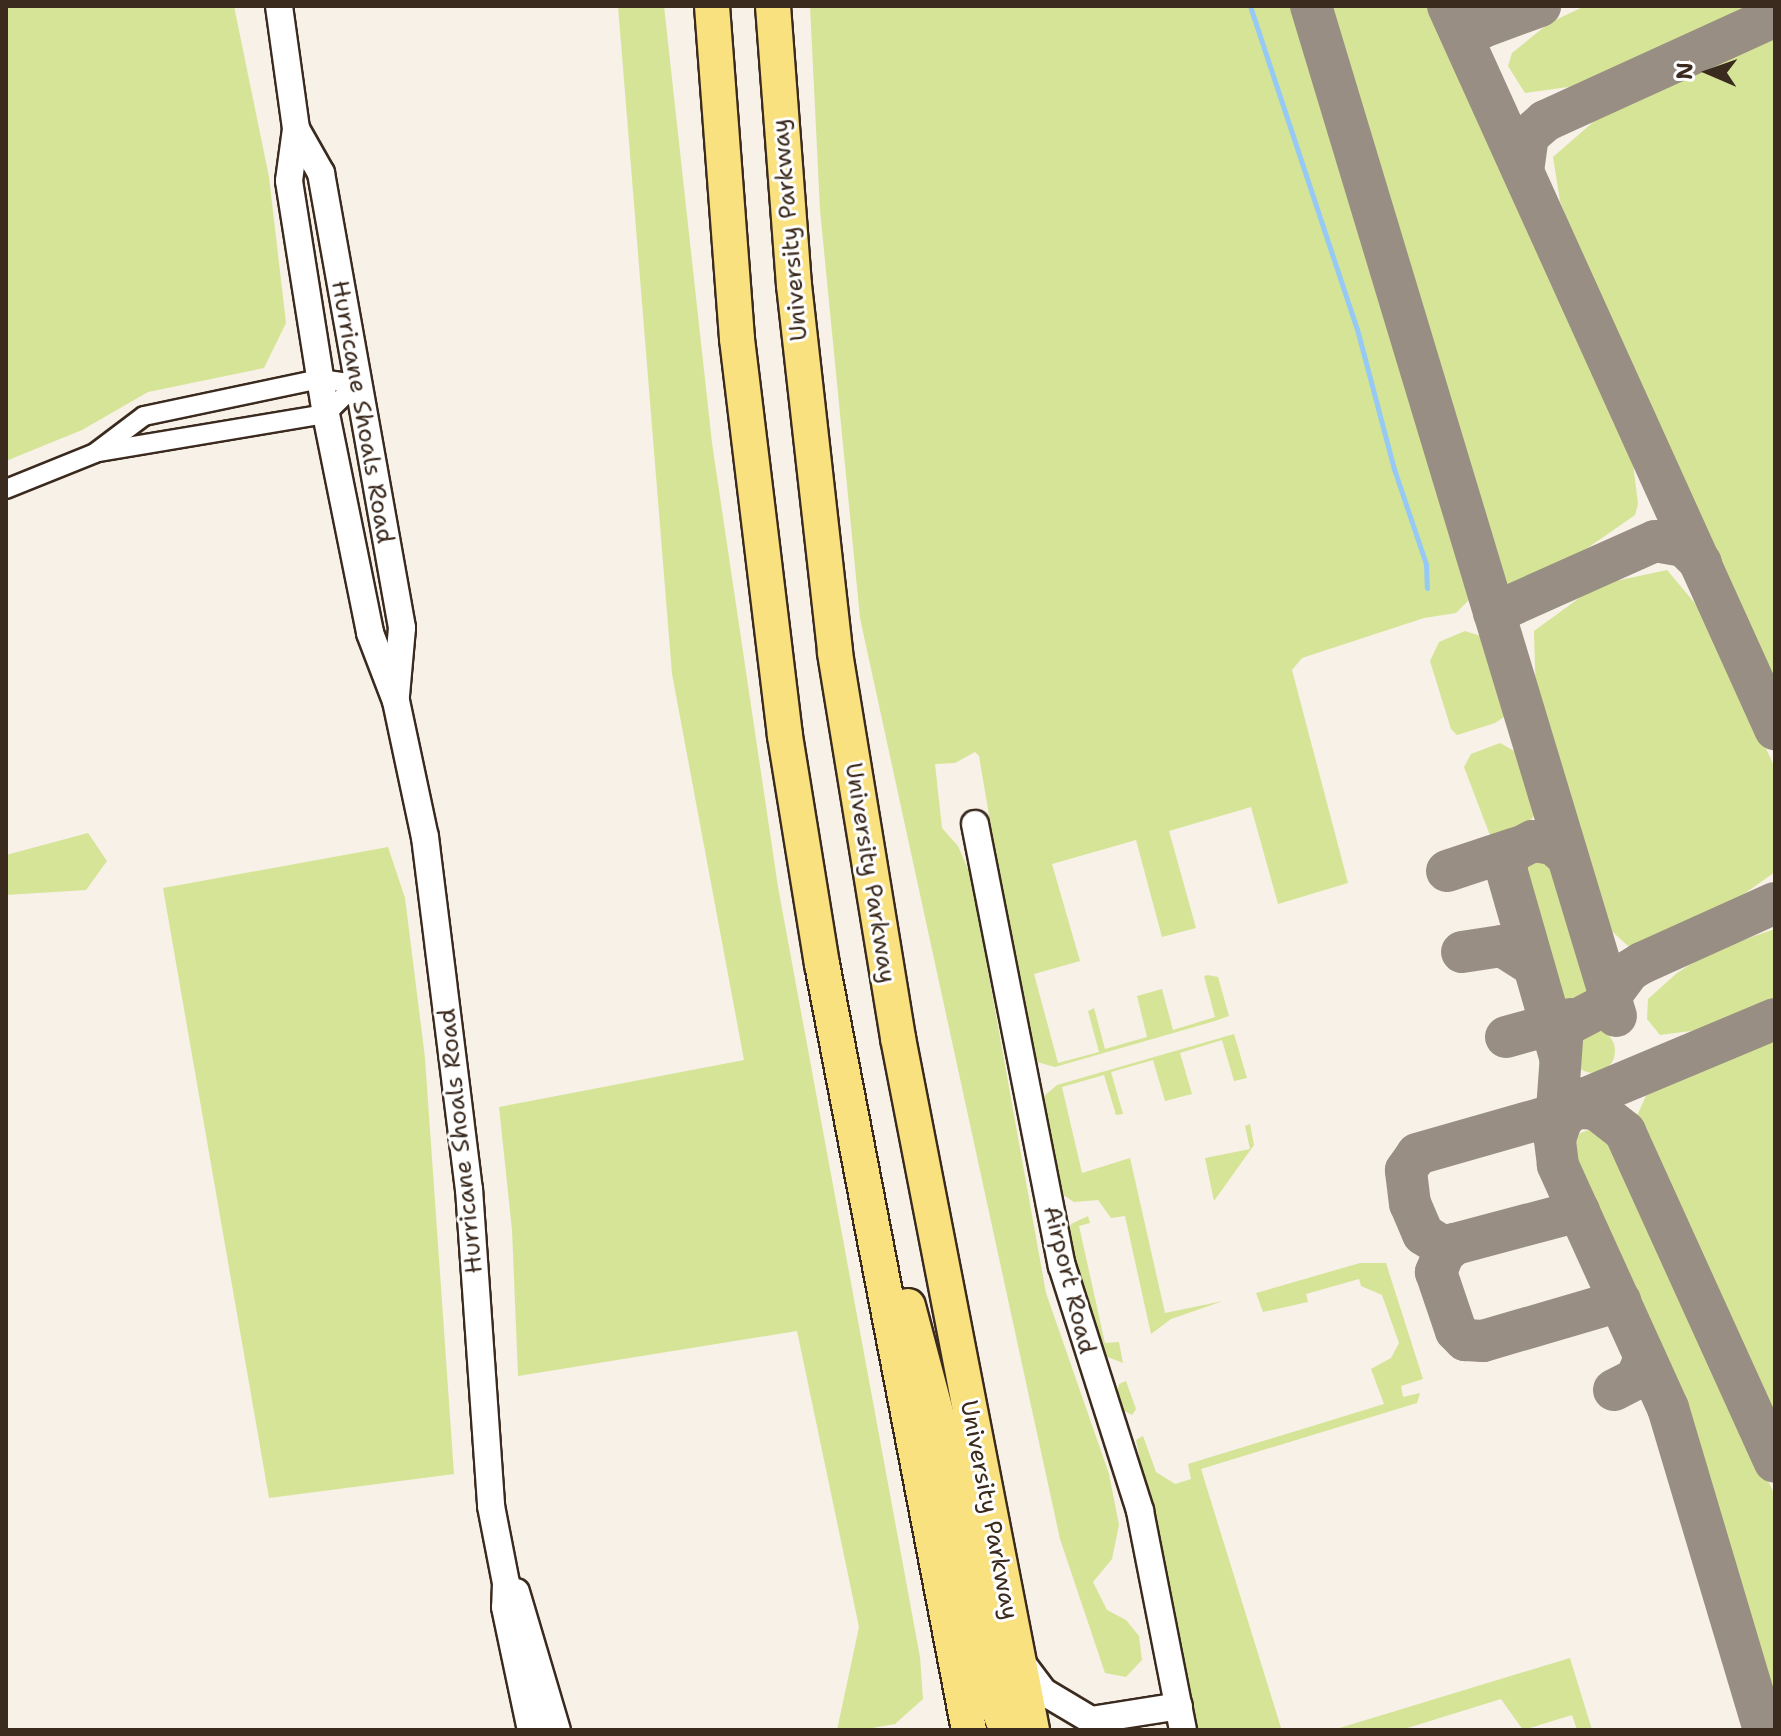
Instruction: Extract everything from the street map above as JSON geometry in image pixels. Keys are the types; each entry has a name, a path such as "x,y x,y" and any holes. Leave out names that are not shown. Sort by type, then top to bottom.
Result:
{"highway":[{"path":"712,6 731,277 759,541 803,852 969,1730"},
{"name":"University Parkway","path":"773,6 797,317 840,683 898,1038 1032,1730"},
{"path":"854,1134 879,1200 946,1450 995,1701 1007,1730"}],"street":[{"name":"Hurricane Shoals Road","path":"279,6 296,129 289,181 326,414 370,633 396,701 425,837 469,1189 491,1506 506,1583 505,1607 531,1730"},
{"name":"Hurricane Shoals Road","path":"296,129 321,173 356,384 402,628 396,701"},
{"path":"95,453 144,416 320,379 356,384"},
{"path":"6,489 95,453 326,414 356,384"},
{"name":"Airport Road","path":"975,824 1062,1266 1140,1511 1181,1718"},
{"name":"Hurricane Shoals Road","path":"506,1583 520,1596 557,1730"},
{"path":"1018,1657 1044,1692 1091,1720 1181,1718"}],"green space":[{"path":"6,6 234,6 269,177 286,323 264,368 148,392 82,430 6,461"},
{"path":"618,6 664,6 712,443 778,887 920,1657 923,1699 895,1724 861,1730 837,1730 859,1627 797,1331 518,1376 512,1230 499,1107 744,1060 672,674"},
{"path":"810,6 1296,6 1474,595 1456,613 1424,618 1302,658 1292,670 1348,883 1278,904 1251,807 1169,831 1196,928 1162,937 1136,840 1052,864 1080,961 1034,974 1058,1063 1099,1052 1088,1011 1094,1008 1105,1049 1147,1037 1137,996 1162,989 1173,1030 1215,1017 1204,976 1208,975 1218,977 1229,1016 1215,1021 1055,1067 1037,1062 1019,992 979,756 975,752 955,763 935,764 942,828 958,846 971,876 1046,1293 1109,1474 1119,1525 1112,1559 1093,1582 1107,1610 1126,1620 1139,1636 1142,1660 1126,1677 1105,1673 1060,1539 860,618 820,210"},
{"path":"1325,6 1432,6 1632,455 1638,504 1635,515 1576,556 1503,593"},
{"path":"1585,6 1767,6 1583,85 1525,93 1508,66 1512,53 1549,23"},
{"path":"1775,33 1775,694 1595,295 1560,201 1553,157 1599,117"},
{"path":"1667,570 1704,614 1775,768 1775,872 1727,906 1650,944 1628,946 1602,922 1536,705 1534,631 1597,585"},
{"path":"1465,631 1487,638 1508,704 1504,717 1495,723 1457,735 1451,729 1430,661 1439,642"},
{"path":"1500,743 1523,756 1536,813 1525,828 1491,838 1464,767 1471,754"},
{"path":"88,833 107,861 86,890 6,895 6,855"},
{"path":"388,847 405,898 425,1058 454,1474 269,1498 163,888"},
{"path":"1540,852 1556,865 1590,980 1584,999 1575,1004 1557,996 1518,870 1526,857"},
{"path":"1775,929 1775,999 1714,1028 1660,1035 1647,1019 1648,999 1677,973 1711,951"},
{"path":"1593,1029 1608,1036 1615,1051 1608,1066 1593,1073 1578,1066 1571,1051 1578,1036"},
{"path":"1234,1034 1247,1078 1234,1081 1222,1040 1180,1053 1192,1094 1165,1101 1153,1060 1111,1072 1123,1114 1116,1115 1104,1075 1062,1087 1082,1173 1130,1158 1165,1313 1223,1301 1171,1319 1151,1334 1125,1216 1111,1218 1098,1200 1074,1202 1059,1192 1043,1097 1057,1085"},
{"path":"1775,1034 1775,1433 1645,1144 1637,1116 1648,1091"},
{"path":"1250,1124 1254,1145 1214,1201 1205,1158 1250,1149 1245,1126"},
{"path":"1595,1128 1610,1136 1625,1162 1775,1496 1775,1730 1671,1381 1572,1163 1571,1148 1580,1133"},
{"path":"1088,1216 1090,1223 1079,1226 1105,1343 1119,1342 1123,1363 1100,1354 1068,1238 1071,1224"},
{"path":"1360,1263 1386,1263 1423,1379 1401,1386 1403,1397 1420,1393 1417,1403 1201,1469 1281,1728 1194,1730 1136,1440 1143,1436 1156,1472 1175,1484 1191,1479 1188,1464 1384,1404 1371,1369 1391,1358 1399,1343 1382,1295 1361,1286 1359,1279 1306,1294 1308,1302 1263,1312 1256,1293"},
{"path":"1126,1381 1136,1409 1132,1415 1121,1409 1116,1397 1119,1384"},
{"path":"1570,1658 1592,1730 1577,1730 1572,1715 1523,1730 1501,1699 1401,1730 1333,1730"}],"waterway":[{"path":"1250,6 1357,329 1394,469 1426,564 1427,588"}],"taxiway":[{"path":"1311,6 1616,1016"},
{"path":"1448,6 1775,729"},
{"path":"1449,6 1458,17 1483,27 1540,6"},
{"path":"1523,171 1528,136 1545,121 1775,16"},
{"path":"1494,613 1655,541 1684,546 1701,563"},
{"path":"1560,1057 1505,865 1513,851 1533,841 1553,844 1567,856"},
{"path":"1447,871 1516,848"},
{"path":"1555,1138 1563,1027 1603,1006 1629,971 1642,963 1775,903"},
{"path":"1462,952 1502,946 1532,965"},
{"path":"1506,1037 1571,1019"},
{"path":"1764,1730 1668,1408 1558,1165 1555,1139 1562,1119 1586,1098 1775,1019"},
{"path":"1455,1244 1442,1246 1423,1234 1410,1204 1406,1170 1417,1154 1547,1117 1578,1102"},
{"path":"1567,1107 1596,1109 1625,1132 1775,1462"},
{"path":"1579,1211 1455,1244 1444,1253 1436,1272 1456,1331 1465,1340 1483,1341 1620,1301"},
{"path":"1614,1390 1636,1379 1645,1358"}]}
